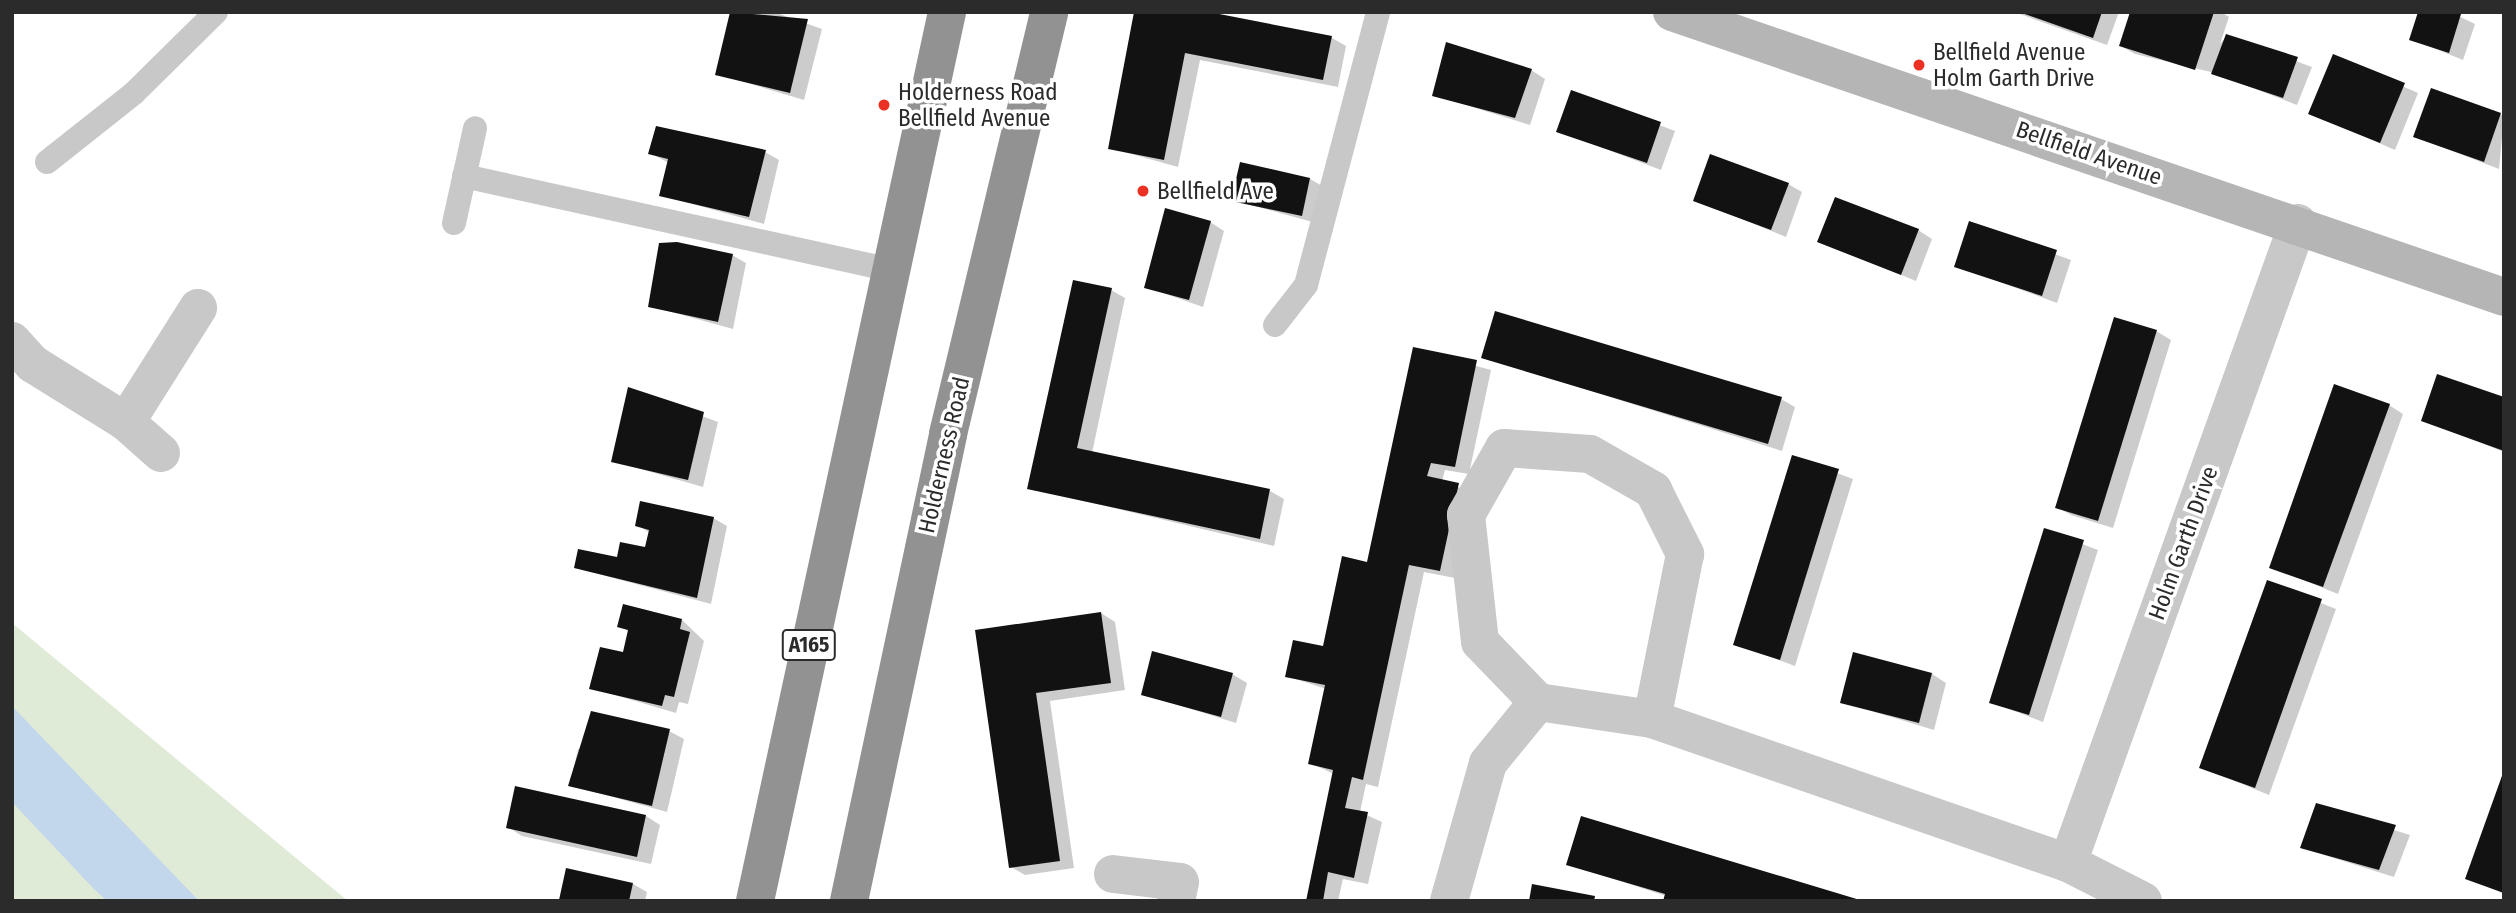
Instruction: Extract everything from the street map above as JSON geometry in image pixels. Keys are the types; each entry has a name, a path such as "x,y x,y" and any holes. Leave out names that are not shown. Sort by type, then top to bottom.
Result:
{"highway":[{"name":"A165","path":"755,901 887,269 947,12"},
{"name":"Holderness Road","path":"849,901 948,434 1049,12"}],"street":[{"name":"Bellfield Avenue","path":"1672,12 2298,223 2504,297"},
{"name":"Holm Garth Drive","path":"2068,863 2298,223"},
{"path":"126,422 198,308"},
{"path":"12,341 33,364 126,422 160,453"},
{"path":"1652,719 1685,554 1653,490 1590,454 1504,448 1466,515 1480,642 1538,702 1652,719 2068,863 2143,901"},
{"path":"1448,901 1488,763 1538,702"},
{"path":"1113,874 1180,882 1176,901"}],"lane":[{"path":"47,162 134,93 216,12"},
{"path":"1275,325 1306,285 1378,12"},
{"path":"454,223 475,128"},
{"path":"464,176 887,269"}],"green space":[{"path":"12,623 348,901 12,901"}],"water":[{"path":"12,706 199,901 107,901 93,888 12,802"}],"building":[{"path":"730,12 808,19 790,93 715,75"},
{"path":"1134,12 1209,12 1332,36 1323,80 1185,53 1164,160 1108,149"},
{"path":"2019,12 2102,12 2093,38"},
{"path":"2130,12 2214,12 2195,70 2119,46"},
{"path":"2418,12 2461,14 2449,53 2409,40"},
{"path":"2226,34 2298,57 2283,98 2211,74"},
{"path":"1446,42 1532,69 1515,118 1432,96"},
{"path":"2333,54 2405,83 2380,143 2308,114"},
{"path":"2431,88 2501,113 2484,162 2413,137"},
{"path":"1571,90 1661,122 1647,163 1556,132"},
{"path":"656,126 766,150 749,217 659,196 668,159 648,154"},
{"path":"1710,154 1789,183 1771,230 1693,201"},
{"path":"1240,162 1310,178 1302,216 1231,201"},
{"path":"1835,197 1919,229 1901,275 1817,242"},
{"path":"1165,208 1211,221 1189,300 1144,288"},
{"path":"1969,221 2057,250 2042,296 1954,267"},
{"path":"677,242 733,254 718,322 648,307 659,243"},
{"path":"1073,280 1112,288 1077,448 1270,489 1260,539 1027,489"},
{"path":"1495,311 1782,397 1768,444 1481,358"},
{"path":"2114,317 2157,330 2098,521 2055,508"},
{"path":"1413,347 1477,360 1455,467 1431,463 1427,476 1459,483 1440,571 1409,565 1363,780 1352,777 1345,808 1368,812 1354,878 1328,872 1323,901 1306,901 1333,770 1308,764 1325,685 1285,677 1293,640 1323,646 1342,556 1367,562"},
{"path":"2437,374 2504,397 2504,451 2421,421"},
{"path":"2334,384 2390,404 2323,587 2269,568"},
{"path":"628,387 704,412 688,480 611,462"},
{"path":"1792,455 1839,469 1780,660 1733,645"},
{"path":"640,501 714,517 697,598 574,568 578,549 617,557 620,542 645,547 649,530 635,526"},
{"path":"2044,528 2084,540 2029,715 1989,703"},
{"path":"2267,580 2322,599 2255,788 2199,768"},
{"path":"623,604 682,619 680,629 690,632 674,697 665,695 662,706 589,689 600,647 623,652 628,630 617,627"},
{"path":"1101,612 1111,683 1036,693 1060,861 1009,868 975,630"},
{"path":"1152,651 1233,673 1221,717 1141,695"},
{"path":"1853,652 1932,673 1919,723 1840,703"},
{"path":"591,711 670,729 652,806 568,786"},
{"path":"2504,773 2504,893 2465,879"},
{"path":"515,786 646,815 637,857 506,828"},
{"path":"2316,803 2396,825 2379,870 2300,848"},
{"path":"1581,816 1860,900 1663,901 1665,894 1566,865"},
{"path":"566,868 633,883 629,901 559,900"},
{"path":"1532,884 1595,896 1594,901 1529,901"}],"place":[{"name":"Bellfield Avenue Holm Garth Drive","path":"1919,65"},
{"name":"Holderness Road Bellfield Avenue","path":"884,105"},
{"name":"Bellfield Ave","path":"1143,191"}]}
